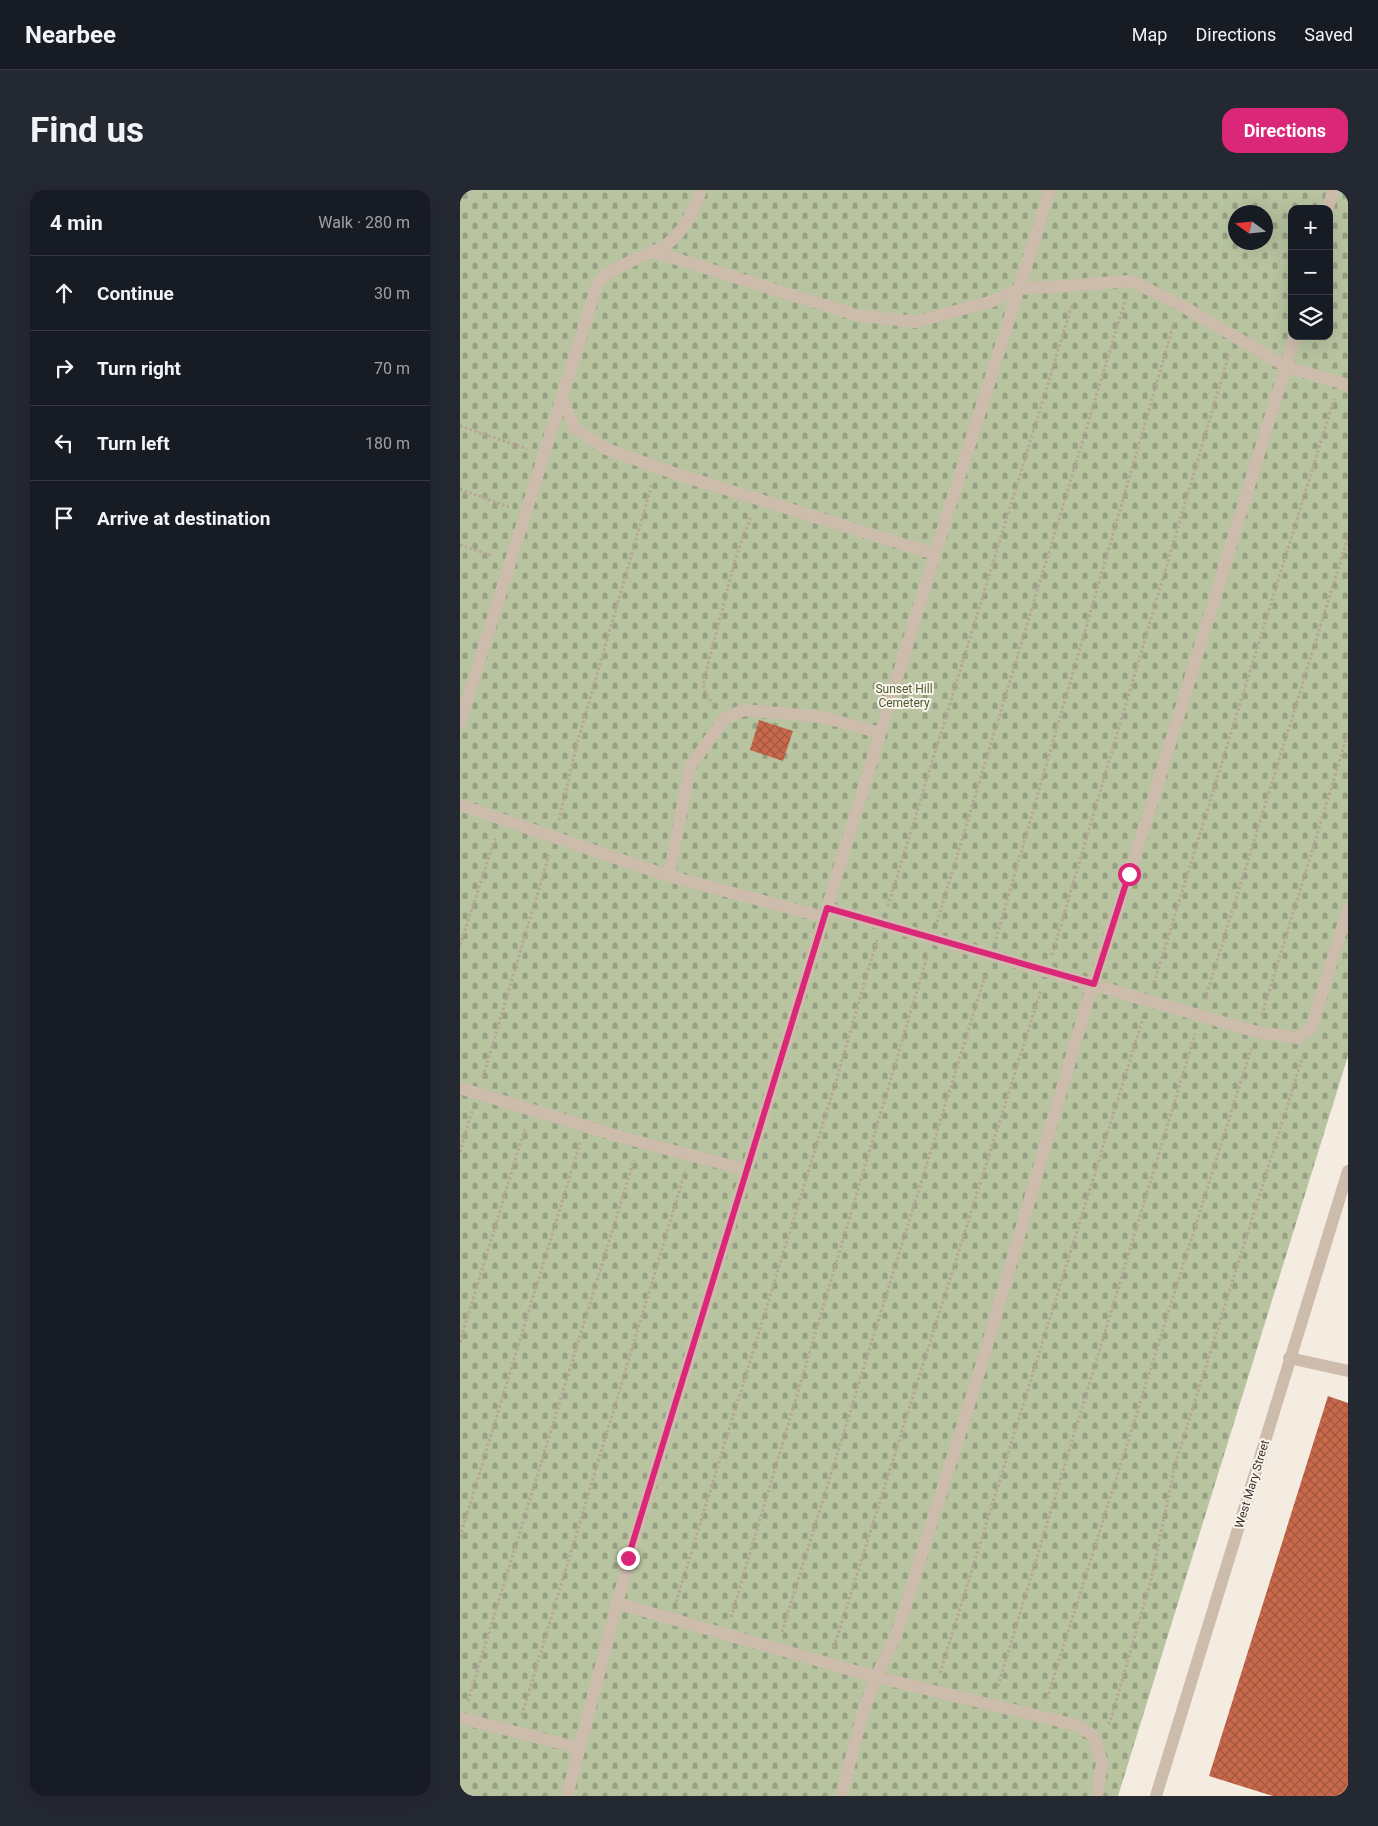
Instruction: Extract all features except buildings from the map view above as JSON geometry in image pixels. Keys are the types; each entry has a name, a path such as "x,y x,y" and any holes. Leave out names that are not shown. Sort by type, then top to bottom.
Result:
{"street":[{"path":"460,723 598,282 611,270 667,244 690,218 701,190"},
{"path":"567,1796 616,1603 825,912 1050,190"},
{"path":"1329,205 1333,190"},
{"path":"651,251 856,315 915,322 993,301 1019,289 1131,281 1179,304 1287,367 1344,384"},
{"path":"841,1796 863,1712 876,1677 896,1636 979,1373 1094,984 1294,340"},
{"path":"562,400 574,428 604,448 657,467 935,554"},
{"path":"668,876 690,767 724,719 743,710 823,716 880,733"},
{"path":"460,806 668,876 825,912 883,923 1257,1032 1298,1038 1311,1030 1348,909"},
{"path":"460,1088 640,1142 747,1170"},
{"name":"West Mary Street","path":"1156,1796 1348,1171"},
{"path":"1290,1358 1348,1371"},
{"path":"616,1603 876,1677 1076,1725 1093,1735 1102,1762 1097,1796"},
{"path":"462,1718 578,1748"}],"path":[{"path":"671,1619 832,1098 883,923 1078,285"},
{"path":"777,1649 991,955 1179,304"},
{"path":"828,1664 1047,971 1234,336"},
{"path":"935,1691 1149,1000 1344,384"},
{"path":"460,426 544,455"},
{"path":"460,1152 555,837 577,744 657,467"},
{"path":"460,489 526,514"},
{"path":"724,719 706,695 703,684 735,560 757,499"},
{"path":"992,1705 1200,1016 1348,537"},
{"path":"460,544 510,563"},
{"path":"1042,1716 1257,1032 1348,733"},
{"path":"460,945 501,819"},
{"path":"1093,1735 1110,1722 1151,1580 1175,1465 1311,1030"},
{"path":"460,1342 530,1109"},
{"path":"460,1537 586,1126"},
{"path":"462,1718 640,1142"},
{"path":"517,1732 690,1155"}],"green space":[{"name":"Sunset Hill Cemetery","path":"460,190 1348,190 1348,1056 1118,1796 460,1796"}],"route":[{"path":"628,1558 827,908 1094,984 1129,874"}]}
